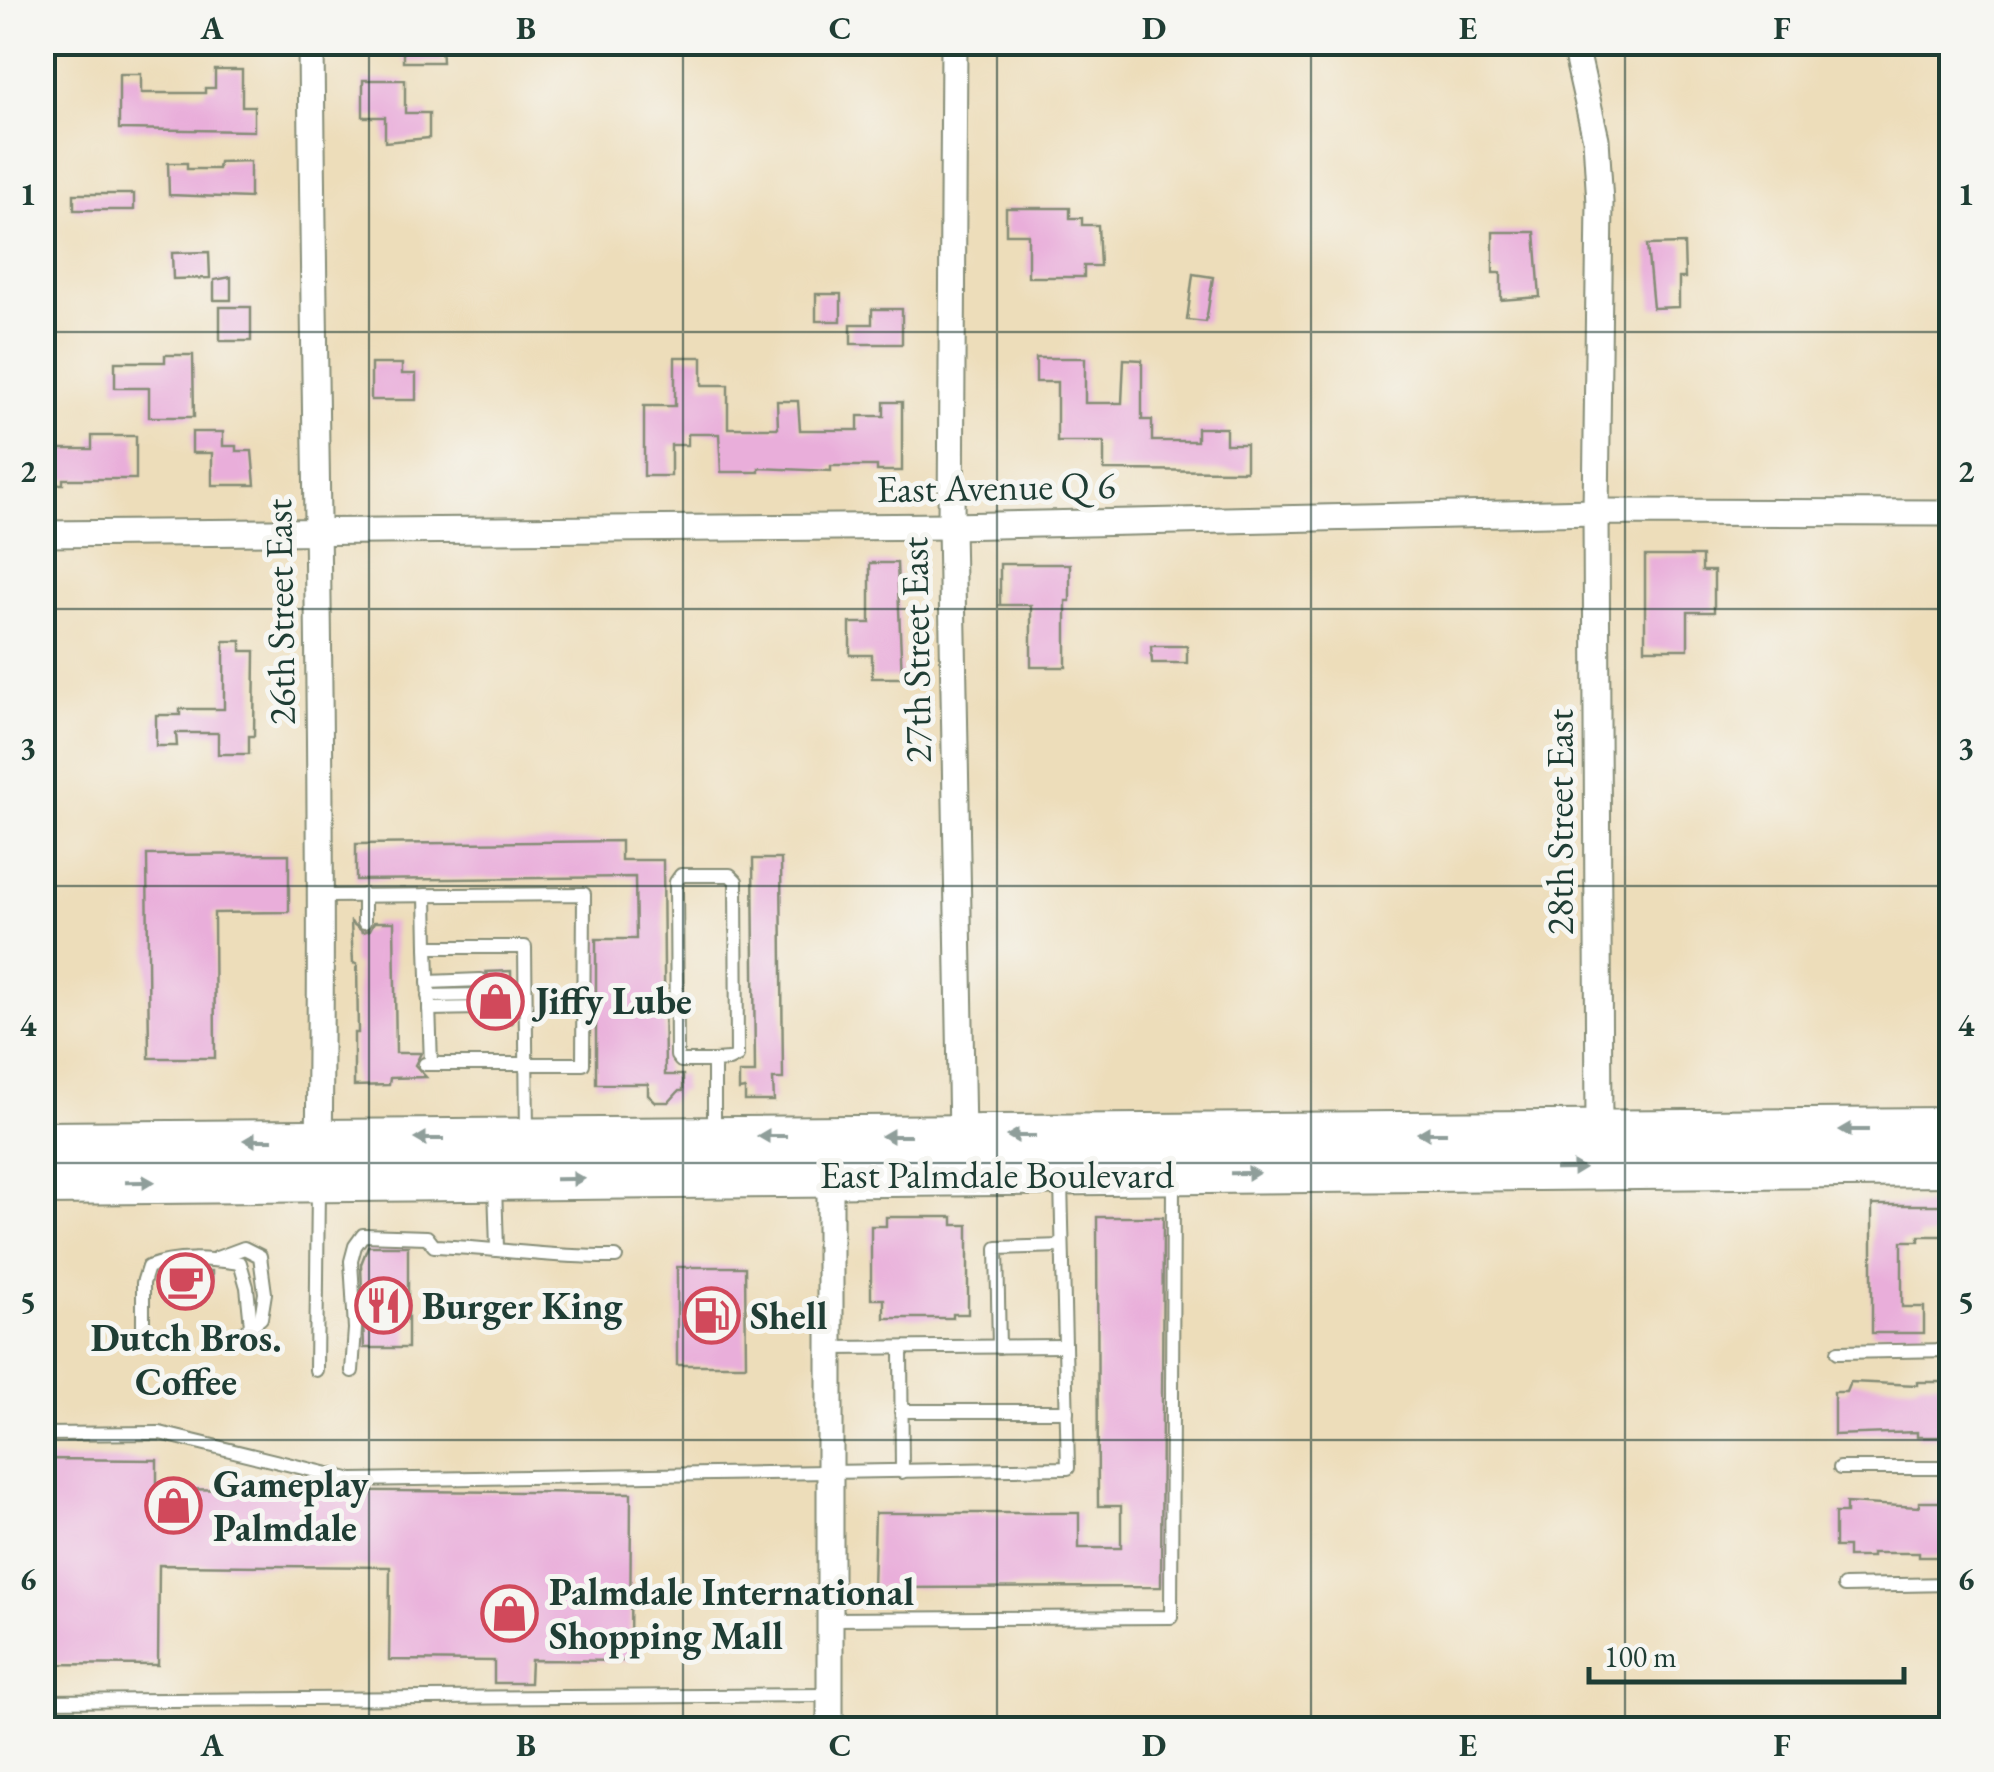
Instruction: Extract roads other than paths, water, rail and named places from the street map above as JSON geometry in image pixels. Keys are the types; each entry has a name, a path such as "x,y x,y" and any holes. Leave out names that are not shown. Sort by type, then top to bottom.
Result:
{"highway":[{"name":"East Palmdale Boulevard","path":"42,1143 319,1160 495,1180 830,1156 962,1136 1952,1129"},
{"name":"East Palmdale Boulevard","path":"42,1183 527,1138 714,1136 830,1156 1061,1174 1952,1165"}],"street":[{"name":"26th Street East","path":"311,42 322,896 319,1160"},
{"name":"27th Street East","path":"954,42 952,526 962,1136"},
{"name":"28th Street East","path":"1574,42 1596,139 1600,203 1596,512 1599,1131"},
{"name":"East Avenue Q 6","path":"42,534 952,526 1596,512 1952,513"},
{"path":"830,1156 830,1730"}],"lane":[{"path":"682,875 730,875 736,881 737,1056 714,1060 682,1060 677,1056 676,882 682,875"},
{"path":"322,896 584,894 584,1064 428,1064 426,896"},
{"path":"364,896 364,922"},
{"path":"427,948 525,947 518,979 527,1138"},
{"path":"429,996 481,995 429,996"},
{"path":"714,1060 714,1136"},
{"path":"316,1370 319,1160"},
{"path":"42,1434 160,1433 354,1480 1068,1468 1061,1174"},
{"path":"830,1619 1171,1617 1173,1174"},
{"path":"495,1180 497,1248"},
{"path":"352,1371 355,1328 350,1261 363,1235 427,1237 434,1246 497,1248 558,1258 616,1258"},
{"path":"999,1347 997,1248 1062,1246"},
{"path":"143,1335 143,1283 148,1267 162,1262 240,1263 247,1288 246,1331 261,1318 265,1293 260,1256 244,1248 214,1260"},
{"path":"830,1348 1065,1346"},
{"path":"901,1348 902,1472"},
{"path":"1838,1352 1952,1350"},
{"path":"901,1411 1067,1411"},
{"path":"1840,1468 1952,1468"},
{"path":"1844,1586 1952,1584"},
{"path":"42,1701 830,1696"}],"place":[{"name":"Jiffy Lube","path":"496,1001"},
{"name":"Dutch Bros. Coffee","path":"186,1281"},
{"name":"Burger King","path":"383,1306"},
{"name":"Shell","path":"711,1316"},
{"name":"Gameplay Palmdale","path":"174,1506"},
{"name":"Palmdale International Shopping Mall","path":"510,1614"}]}
